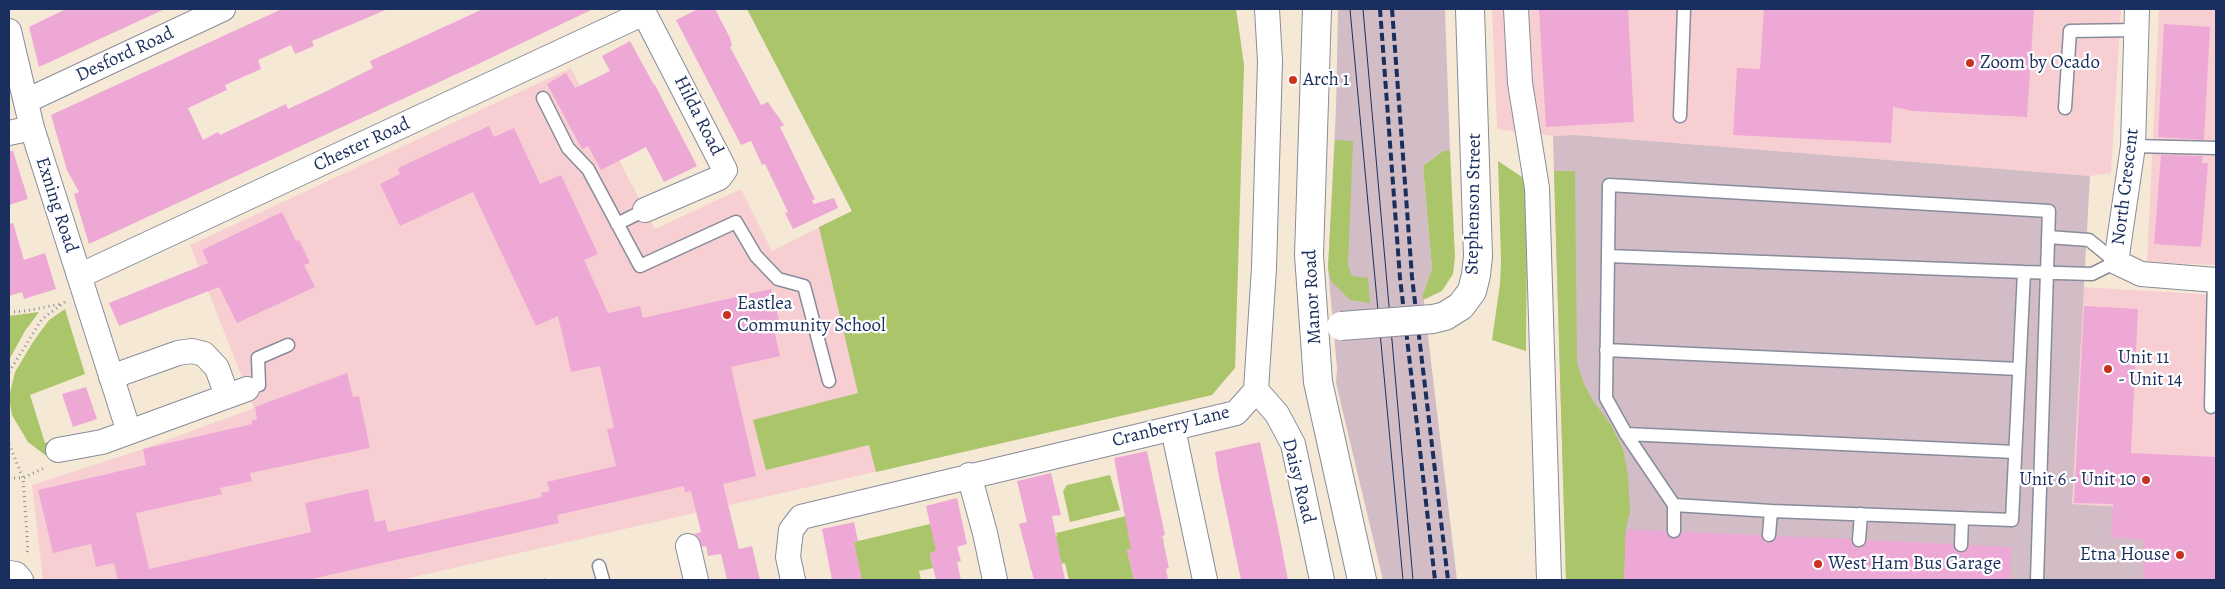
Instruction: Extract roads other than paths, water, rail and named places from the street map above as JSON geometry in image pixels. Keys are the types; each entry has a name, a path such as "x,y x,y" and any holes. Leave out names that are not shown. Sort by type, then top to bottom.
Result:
{"main road":[{"name":"Manor Road","path":"1317,9 1316,87 1309,209 1309,255 1318,382 1362,580"},
{"name":"Stephenson Street","path":"1314,327 1433,319 1445,316 1461,306 1472,291 1478,256 1470,9"}],"street":[{"name":"Desford Road","path":"26,101 223,9"},
{"path":"1256,390 1264,268 1269,110 1270,61 1267,9"},
{"path":"1516,9 1520,83 1537,188 1550,580"},
{"name":"Hilda Road","path":"643,11 725,170 719,178 645,210"},
{"name":"Chester Road","path":"75,291 643,11"},
{"name":"North Crescent","path":"2137,19 2133,146 2116,262 2141,274 2215,280"},
{"name":"Exning Road","path":"9,31 32,128 75,291 111,377 129,432"},
{"path":"9,133 32,128"},
{"path":"58,450 102,442 237,393 204,354 192,350 178,353 111,377"},
{"name":"Cranberry Lane","path":"793,580 788,557 791,530 801,517 969,475 1236,413 1256,390"},
{"name":"Daisy Road","path":"1256,390 1277,414 1293,444 1322,580"},
{"path":"1173,429 1205,580"},
{"path":"969,475 985,533 995,580"},
{"path":"688,546 696,580"}],"lane":[{"path":"1680,116 1684,9"},
{"path":"2065,108 2070,31 2137,19"},
{"path":"543,98 568,148 588,169 640,266 736,222 756,256 778,279 804,286 829,381"},
{"path":"2133,146 2216,148"},
{"path":"1674,531 1674,505 1626,434 1606,398 1609,185 2049,211 2037,580"},
{"path":"617,224 645,210"},
{"path":"1608,256 2092,274 2116,262 2089,240 2048,237"},
{"path":"1674,505 1771,511 2012,520 2024,272"},
{"path":"2211,408 2215,280"},
{"path":"237,393 259,385 258,358 288,345"},
{"path":"1606,350 2019,369"},
{"path":"1626,434 2015,452"},
{"path":"1769,536 1771,511"},
{"path":"1859,540 1861,514"},
{"path":"1961,545 1962,518"},
{"path":"599,566 603,580"}],"tram line":[{"path":"1350,9 1403,580"},
{"path":"1363,9 1413,580"}],"railway":[{"path":"1380,9 1400,278 1435,580"},
{"path":"1392,9 1412,277 1448,580"}],"place":[{"name":"Zoom by Ocado","path":"1970,63"},
{"name":"Arch 1","path":"1293,80"},
{"name":"Eastlea Community School","path":"727,315"},
{"name":"Unit 11 - Unit 14","path":"2108,369"},
{"name":"Unit 6 - Unit 10","path":"2146,480"},
{"name":"Etna House","path":"2180,555"},
{"name":"West Ham Bus Garage","path":"1818,564"}]}
